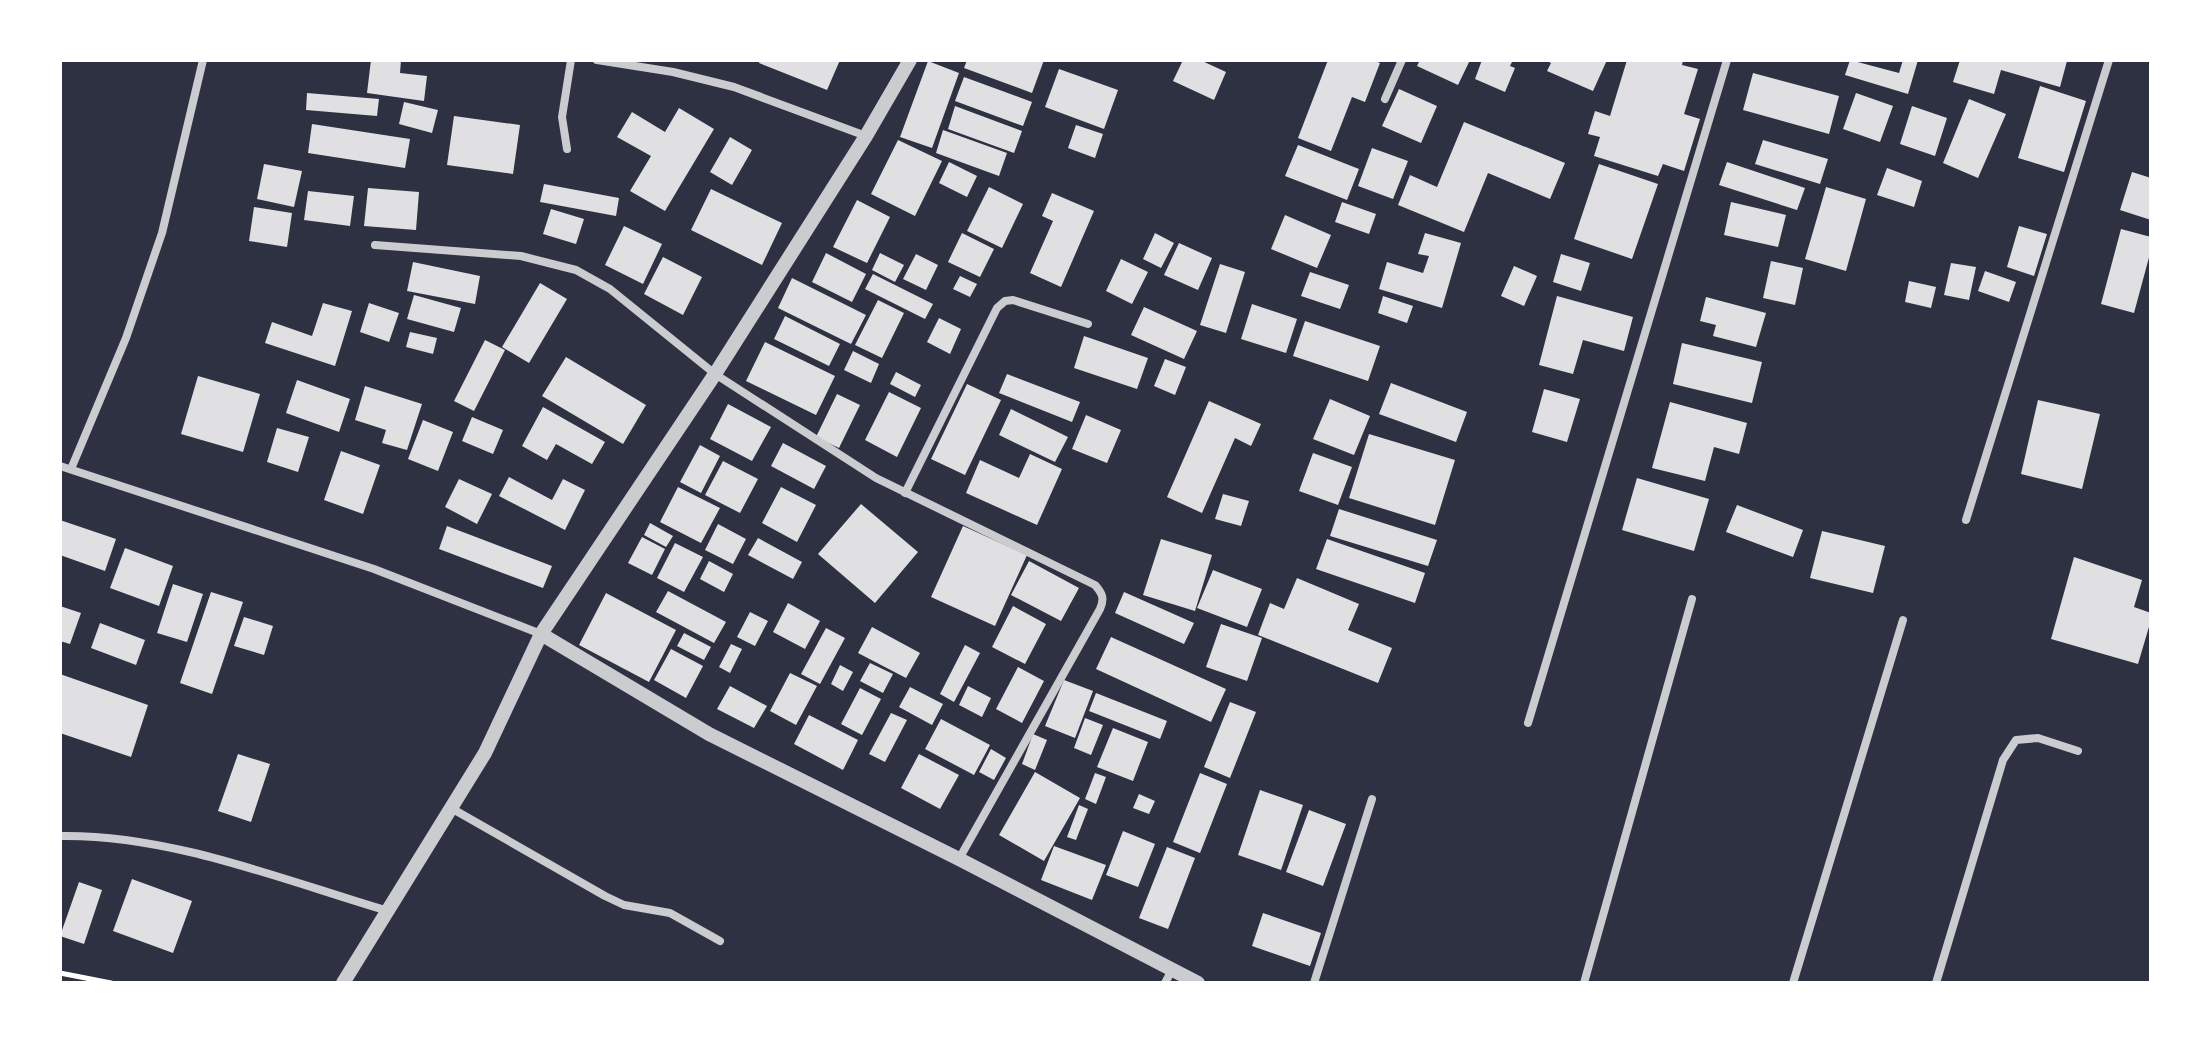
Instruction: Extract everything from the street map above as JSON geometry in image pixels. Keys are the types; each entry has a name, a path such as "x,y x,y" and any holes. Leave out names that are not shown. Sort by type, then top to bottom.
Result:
{"street":[{"path":"71,469 126,338 162,233 203,60"},
{"path":"567,149 562,117 571,60"},
{"path":"597,60 673,72 734,87 866,136"},
{"path":"343,983 485,753 541,634 715,374 866,136 910,60"},
{"path":"1385,99 1402,60"},
{"path":"1528,723 1727,60"},
{"path":"1966,520 2109,60"},
{"path":"375,245 521,256 576,270 610,289 715,374 876,478 1095,585 1102,593 1103,602 959,859"},
{"path":"905,493 997,308 1005,301 1013,300 1088,324"},
{"path":"60,466 374,569 541,634 709,734 959,859 1168,977 1198,983"},
{"path":"1584,983 1692,599"},
{"path":"1793,983 1903,620"},
{"path":"1936,983 2003,760 2016,740 2038,738 2078,751"},
{"path":"1314,983 1372,799"},
{"path":"451,808 605,896 624,905 670,913 720,941"},
{"path":"60,836 100,835 178,848 389,911"}],"path":[{"path":"60,973 111,983"}],"building":[{"path":"371,60 401,60 400,73 427,76 424,101 367,93"},
{"path":"760,60 840,60 827,90 759,63"},
{"path":"967,60 1044,60 1032,93 964,68"},
{"path":"1183,60 1200,60 1226,72 1214,100 1173,81"},
{"path":"1328,60 1373,60 1380,63 1365,102 1352,97 1331,151 1298,138"},
{"path":"1420,60 1470,60 1458,85 1417,66"},
{"path":"1482,60 1513,60 1510,66 1515,68 1505,92 1475,79"},
{"path":"1545,60 1607,60 1593,91 1547,71 1551,63"},
{"path":"1627,60 1683,60 1682,65 1698,69 1684,114 1700,119 1684,171 1663,164 1658,176 1594,156 1600,137 1588,134 1595,111 1610,116"},
{"path":"1850,60 1899,73 1903,60 1918,60 1908,94 1845,75"},
{"path":"1960,60 2067,61 2060,87 2001,70 1994,94 1953,82"},
{"path":"928,61 959,73 932,148 900,137"},
{"path":"1059,69 1118,90 1104,129 1045,107"},
{"path":"1753,73 1839,96 1829,134 1743,110"},
{"path":"964,77 1032,102 1023,126 955,101"},
{"path":"2040,86 2086,101 2064,172 2018,158"},
{"path":"1399,89 1437,106 1421,143 1382,126"},
{"path":"307,93 379,99 377,116 306,110"},
{"path":"1856,93 1893,106 1880,142 1843,129"},
{"path":"1969,99 2006,114 1978,178 1943,163"},
{"path":"404,102 438,110 432,133 399,124"},
{"path":"955,106 1022,131 1014,153 948,129"},
{"path":"1912,106 1947,118 1935,156 1900,144"},
{"path":"679,108 714,129 665,211 630,191 651,156 617,137 632,112 665,132"},
{"path":"454,116 520,125 513,174 447,165"},
{"path":"1464,122 1565,163 1550,199 1488,173 1464,232 1398,205 1410,175 1437,187"},
{"path":"312,124 410,139 405,168 308,153"},
{"path":"1076,125 1103,134 1095,158 1068,148"},
{"path":"943,130 1007,153 999,176 936,153"},
{"path":"730,137 752,150 732,185 710,172"},
{"path":"898,140 942,161 915,216 871,194"},
{"path":"1763,140 1828,159 1820,184 1755,164"},
{"path":"1298,145 1359,169 1347,200 1285,176"},
{"path":"1372,148 1408,161 1393,199 1358,186"},
{"path":"949,162 977,176 967,197 939,183"},
{"path":"1727,162 1805,188 1797,210 1719,185"},
{"path":"264,164 302,171 294,207 257,199"},
{"path":"1599,164 1658,184 1632,259 1574,239"},
{"path":"1887,168 1922,181 1914,207 1877,195"},
{"path":"2132,172 2151,178 2151,220 2120,210"},
{"path":"544,184 619,198 616,216 540,202"},
{"path":"989,187 1023,204 1002,248 967,231"},
{"path":"1826,187 1866,199 1846,271 1805,259"},
{"path":"368,188 419,192 416,230 364,226"},
{"path":"711,189 782,223 762,265 691,230"},
{"path":"308,191 354,196 350,226 304,220"},
{"path":"1052,193 1094,211 1061,287 1030,273 1053,221 1042,216"},
{"path":"857,200 890,217 867,263 833,247"},
{"path":"1342,202 1376,214 1369,234 1335,222"},
{"path":"1731,202 1786,215 1778,247 1724,235"},
{"path":"254,207 292,213 287,247 249,241"},
{"path":"551,209 584,219 576,244 543,234"},
{"path":"1285,215 1331,235 1317,268 1271,249"},
{"path":"624,226 662,244 643,284 605,265"},
{"path":"2019,226 2047,234 2034,276 2007,267"},
{"path":"2121,229 2151,237 2151,250 2134,313 2101,304"},
{"path":"962,233 994,249 980,277 948,262"},
{"path":"1155,233 1174,243 1161,268 1143,259"},
{"path":"1425,233 1461,243 1442,308 1379,289 1387,262 1423,273 1429,256 1418,254"},
{"path":"1179,243 1212,258 1198,290 1164,275"},
{"path":"826,253 866,274 852,302 812,282"},
{"path":"880,253 904,265 895,282 872,270"},
{"path":"916,254 938,265 926,290 903,279"},
{"path":"1561,254 1590,263 1581,291 1553,282"},
{"path":"663,257 702,277 683,315 644,294"},
{"path":"1121,259 1148,272 1132,304 1106,291"},
{"path":"1771,261 1803,268 1795,305 1763,298"},
{"path":"413,262 480,276 475,304 407,291"},
{"path":"1951,263 1976,267 1969,300 1944,295"},
{"path":"1220,264 1245,272 1226,333 1200,325"},
{"path":"1514,266 1537,276 1524,306 1501,296"},
{"path":"1985,271 2016,282 2009,302 1978,291"},
{"path":"1310,272 1349,285 1340,309 1301,296"},
{"path":"873,274 933,304 925,319 865,289"},
{"path":"960,276 977,284 970,297 953,289"},
{"path":"792,278 866,315 851,344 778,308"},
{"path":"1909,281 1936,287 1931,308 1905,302"},
{"path":"540,283 567,299 529,363 502,347"},
{"path":"414,295 461,308 454,332 407,319"},
{"path":"1383,296 1413,306 1407,323 1378,313"},
{"path":"1557,296 1633,317 1624,351 1583,340 1573,374 1539,365"},
{"path":"1706,297 1766,313 1756,347 1713,336 1716,325 1700,321"},
{"path":"878,300 904,313 882,358 855,345"},
{"path":"323,303 352,311 335,366 265,343 272,322 312,336"},
{"path":"369,303 399,313 389,342 360,332"},
{"path":"1252,304 1297,319 1286,353 1241,339"},
{"path":"1144,307 1197,331 1184,359 1131,335"},
{"path":"785,316 840,344 829,366 774,339"},
{"path":"939,318 961,329 950,354 927,342"},
{"path":"1305,321 1380,346 1368,381 1293,356"},
{"path":"410,332 437,338 433,354 406,347"},
{"path":"1084,336 1148,358 1137,389 1074,368"},
{"path":"485,340 505,350 474,411 454,401"},
{"path":"765,342 835,376 816,415 746,381"},
{"path":"1682,343 1762,362 1752,403 1673,384"},
{"path":"853,351 879,364 871,383 844,370"},
{"path":"566,357 646,405 623,444 542,396"},
{"path":"1165,359 1186,367 1175,395 1154,386"},
{"path":"896,372 921,385 915,397 890,384"},
{"path":"1007,374 1080,402 1072,422 999,393"},
{"path":"198,376 260,394 243,452 181,434"},
{"path":"297,380 350,399 339,432 286,413"},
{"path":"1391,383 1467,412 1456,442 1379,414"},
{"path":"967,384 1001,400 965,475 931,459"},
{"path":"365,386 422,404 407,450 382,443 386,430 355,420"},
{"path":"1544,389 1580,399 1567,442 1532,432"},
{"path":"889,392 921,408 897,457 865,440"},
{"path":"837,394 860,405 839,448 816,437"},
{"path":"1330,399 1370,416 1354,455 1313,439"},
{"path":"2038,400 2100,414 2082,489 2021,474"},
{"path":"1209,401 1261,424 1251,446 1235,438 1202,513 1167,497"},
{"path":"1670,402 1747,423 1739,454 1714,447 1705,481 1652,468"},
{"path":"728,404 771,427 752,461 710,439"},
{"path":"543,407 605,442 592,464 556,444 547,460 522,446"},
{"path":"1011,409 1068,437 1055,462 999,435"},
{"path":"1086,415 1121,430 1107,463 1072,449"},
{"path":"472,417 503,430 493,454 462,441"},
{"path":"423,420 453,432 438,471 408,459"},
{"path":"277,428 309,437 298,472 267,462"},
{"path":"1369,434 1455,460 1435,525 1349,498"},
{"path":"783,443 826,466 814,489 771,466"},
{"path":"700,445 720,456 701,493 680,482"},
{"path":"341,451 380,465 363,514 324,500"},
{"path":"1313,453 1352,467 1338,505 1299,491"},
{"path":"1030,454 1062,469 1037,525 966,493 980,460 1019,478"},
{"path":"723,461 758,479 740,513 705,495"},
{"path":"509,477 552,500 563,479 585,490 565,530 499,496"},
{"path":"1637,478 1709,499 1694,551 1622,530"},
{"path":"459,479 492,494 477,524 445,507"},
{"path":"678,487 720,508 701,543 660,522"},
{"path":"781,487 816,505 797,542 762,523"},
{"path":"1223,494 1249,501 1241,526 1215,519"},
{"path":"861,504 918,552 875,603 818,554"},
{"path":"1737,505 1803,530 1793,557 1726,532"},
{"path":"1339,509 1437,540 1428,566 1330,536"},
{"path":"60,520 116,539 105,571 60,555"},
{"path":"650,523 673,536 666,547 644,535"},
{"path":"718,524 746,539 733,564 705,550"},
{"path":"447,526 552,566 543,588 439,549"},
{"path":"963,526 1027,555 995,626 931,597"},
{"path":"1822,531 1885,546 1873,593 1810,578"},
{"path":"642,537 665,549 652,575 628,563"},
{"path":"758,538 802,562 793,579 748,555"},
{"path":"1161,539 1212,555 1195,611 1143,595"},
{"path":"1327,539 1425,573 1415,603 1316,569"},
{"path":"675,543 703,557 684,592 657,578"},
{"path":"125,548 173,566 159,606 110,588"},
{"path":"2074,557 2142,580 2134,607 2151,613 2151,620 2138,664 2051,639"},
{"path":"709,561 733,574 724,592 700,579"},
{"path":"1029,561 1079,588 1061,621 1011,595"},
{"path":"1213,570 1262,589 1247,627 1197,608"},
{"path":"1297,578 1359,604 1348,630 1392,648 1378,683 1258,635 1270,603 1284,609"},
{"path":"173,584 203,594 187,642 157,633"},
{"path":"668,591 726,622 714,643 656,612"},
{"path":"211,592 243,602 212,694 180,683"},
{"path":"1124,592 1194,623 1184,644 1115,613"},
{"path":"606,593 676,630 649,682 579,645"},
{"path":"788,603 820,621 805,649 773,632"},
{"path":"60,606 81,613 70,644 60,641"},
{"path":"1013,606 1046,624 1025,664 992,647"},
{"path":"750,612 768,621 755,646 737,637"},
{"path":"244,617 273,626 264,655 234,646"},
{"path":"100,623 145,640 136,665 91,648"},
{"path":"1221,624 1262,638 1247,681 1206,667"},
{"path":"872,627 920,653 906,678 858,653"},
{"path":"826,628 845,638 820,684 801,674"},
{"path":"684,633 711,647 704,660 677,646"},
{"path":"1111,637 1226,689 1211,722 1096,669"},
{"path":"731,644 742,649 730,673 719,667"},
{"path":"965,645 980,653 954,702 940,694"},
{"path":"671,649 703,666 686,698 654,680"},
{"path":"870,663 893,674 883,693 860,681"},
{"path":"840,665 853,672 843,691 831,684"},
{"path":"1018,667 1044,681 1022,723 996,709"},
{"path":"790,673 817,686 796,725 770,711"},
{"path":"60,674 148,705 131,757 60,733"},
{"path":"1064,680 1093,691 1075,738 1045,726"},
{"path":"730,686 767,706 754,728 717,709"},
{"path":"968,686 991,698 982,717 959,705"},
{"path":"910,687 943,704 932,725 899,707"},
{"path":"860,688 881,699 862,735 841,724"},
{"path":"1096,693 1167,721 1160,739 1089,711"},
{"path":"1230,702 1256,712 1230,778 1204,767"},
{"path":"891,713 907,720 885,762 869,754"},
{"path":"809,715 858,740 843,770 794,744"},
{"path":"1085,718 1103,725 1091,755 1074,748"},
{"path":"941,719 990,745 974,775 925,749"},
{"path":"1113,728 1148,742 1133,781 1097,767"},
{"path":"1033,734 1047,740 1035,770 1022,764"},
{"path":"991,749 1006,758 994,780 979,772"},
{"path":"238,754 270,764 251,822 218,811"},
{"path":"919,754 959,775 940,809 901,788"},
{"path":"1035,772 1080,798 1044,861 999,835"},
{"path":"1095,773 1106,777 1096,804 1085,799"},
{"path":"1200,773 1227,784 1200,853 1173,842"},
{"path":"1260,790 1303,805 1281,870 1238,855"},
{"path":"1139,794 1155,801 1149,814 1133,808"},
{"path":"1079,805 1088,809 1076,840 1067,837"},
{"path":"1309,810 1346,824 1323,886 1286,872"},
{"path":"1123,831 1155,844 1138,887 1106,875"},
{"path":"1054,846 1106,865 1092,900 1041,880"},
{"path":"1167,847 1195,858 1168,929 1139,918"},
{"path":"132,879 192,901 173,953 113,931"},
{"path":"79,882 102,890 84,944 60,936"},
{"path":"1263,913 1321,933 1310,966 1252,946"}]}
